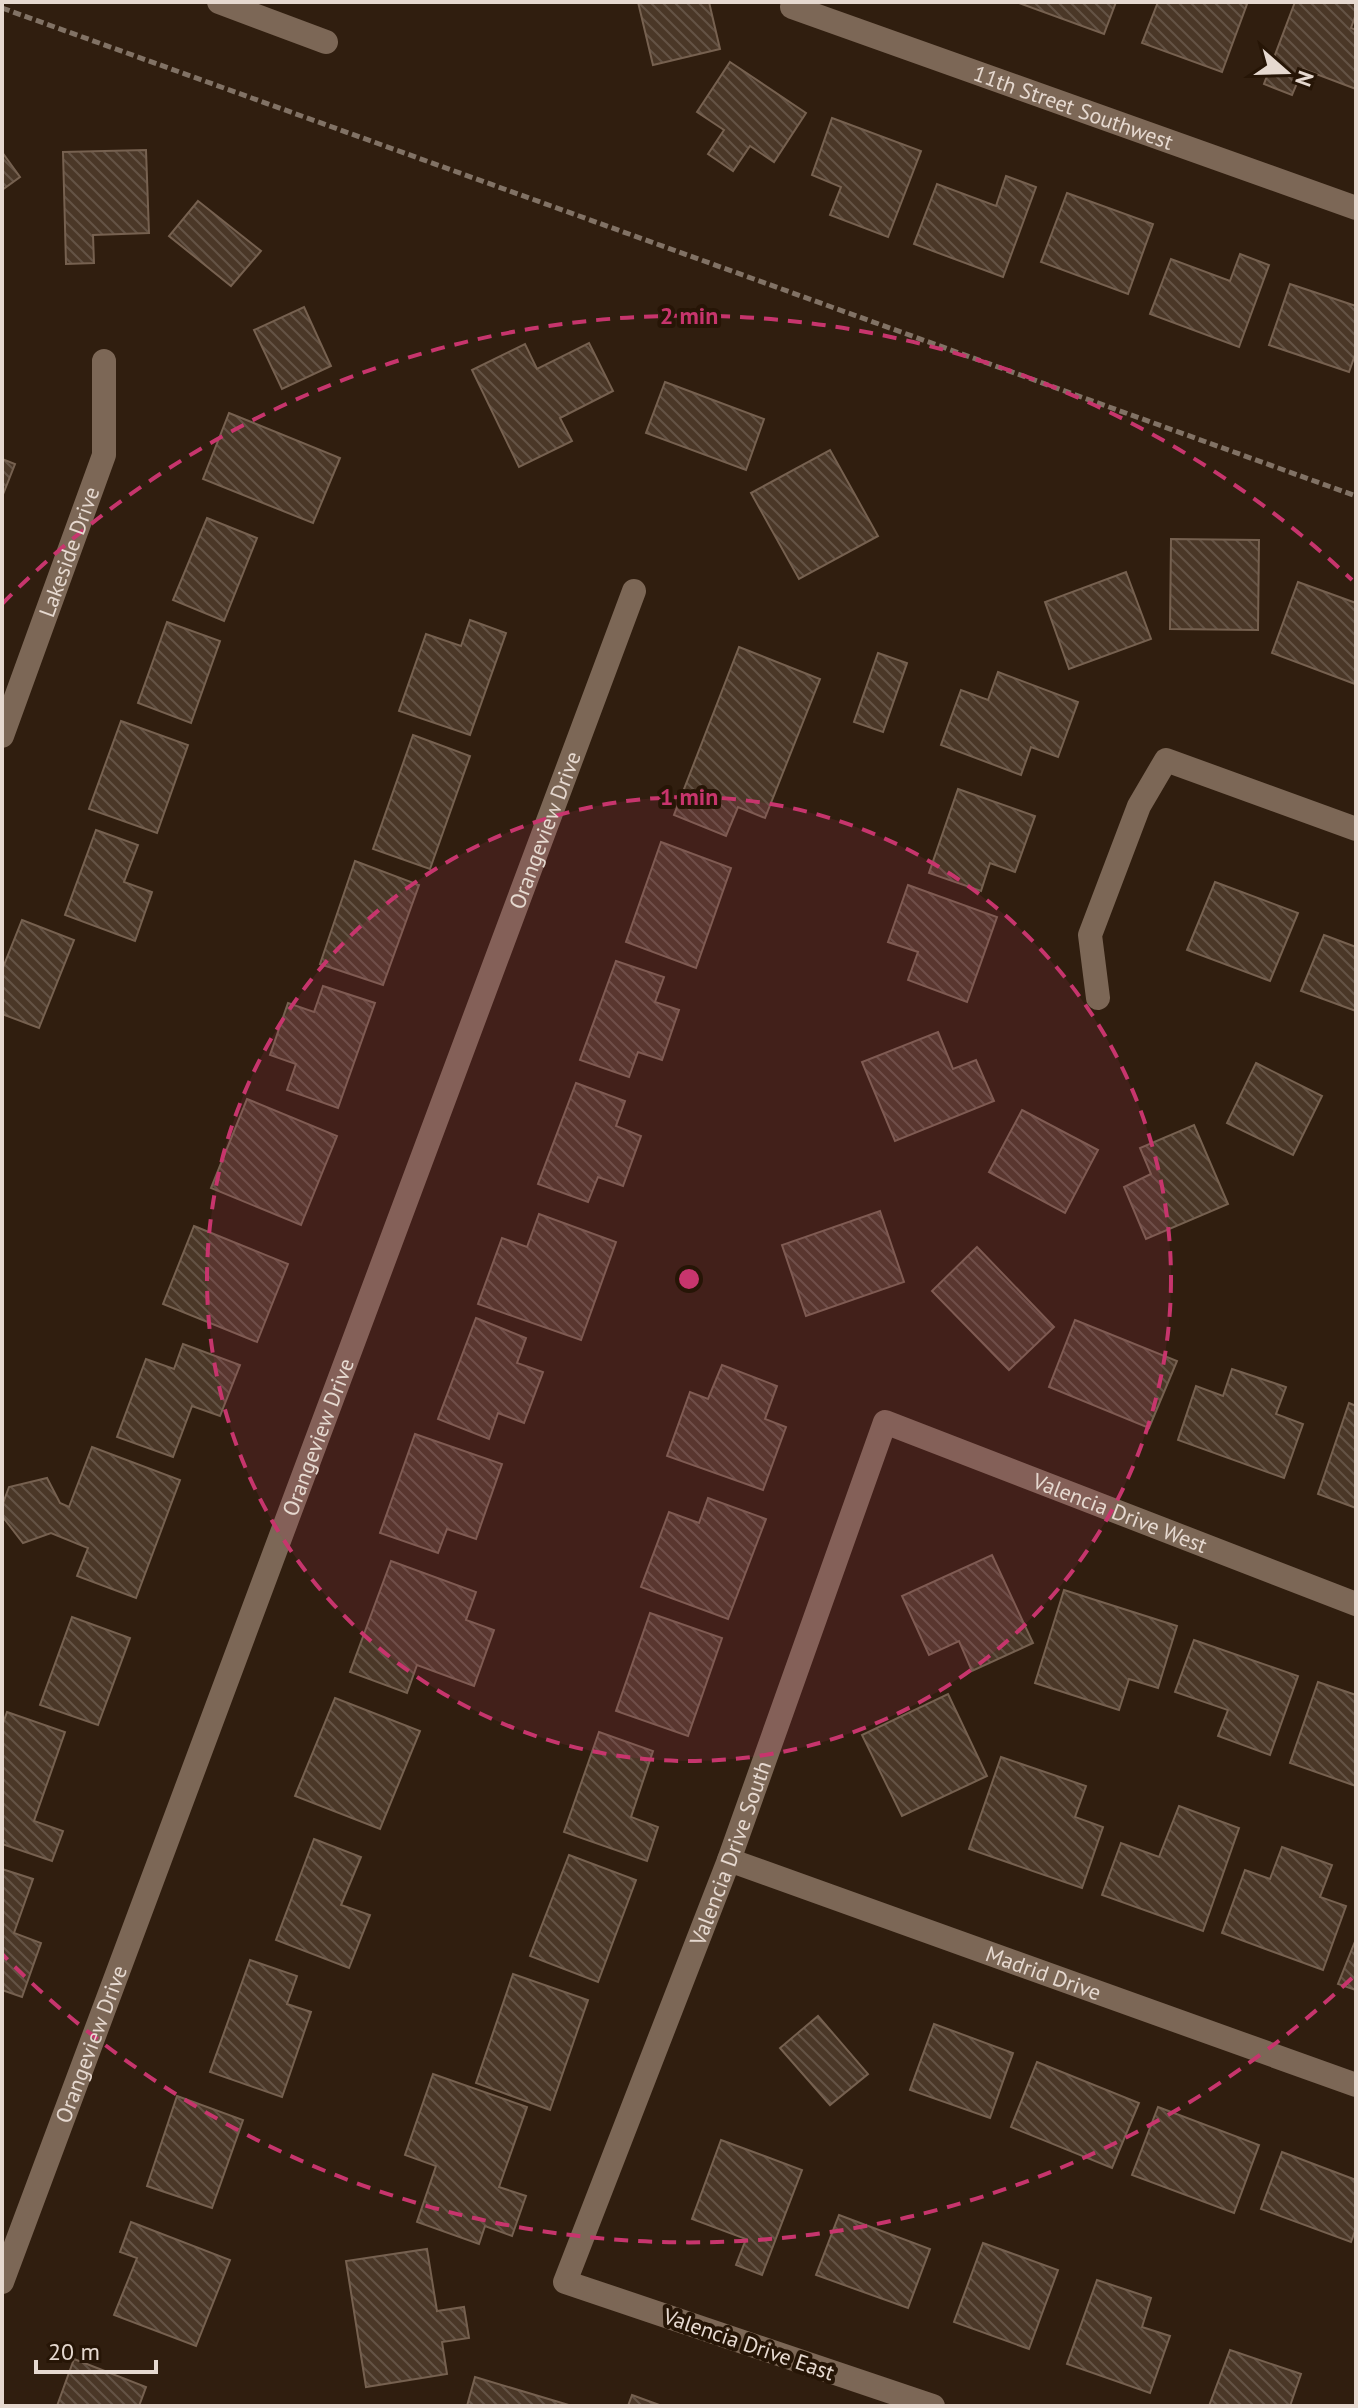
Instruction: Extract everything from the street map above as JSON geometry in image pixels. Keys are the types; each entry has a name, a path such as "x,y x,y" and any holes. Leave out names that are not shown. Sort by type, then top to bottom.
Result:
{"street":[{"path":"219,2 326,42"},
{"name":"11th Street Southwest","path":"793,5 1356,208"},
{"name":"Lakeside Drive","path":"2,736 104,455 104,361"},
{"name":"Orangeview Drive","path":"2,2282 634,591"},
{"path":"1098,998 1090,935 1139,806 1166,760 1356,829"},
{"name":"Valencia Drive West","path":"885,1422 1356,1604"},
{"name":"Valencia Drive South","path":"565,2282 729,1860 885,1422"},
{"name":"Madrid Drive","path":"729,1860 1356,2085"},
{"name":"Valencia Drive East","path":"565,2282 933,2406"}],"path":[{"path":"2,8 1356,496"}],"building":[{"path":"638,2 709,2 720,49 653,65"},
{"path":"1016,2 1116,2 1104,34"},
{"path":"1158,2 1247,4 1222,72 1142,43"},
{"path":"1295,2 1356,2 1351,28 1356,30 1356,89 1303,69 1292,95 1264,84"},
{"path":"730,62 806,113 774,162 750,146 733,171 708,154 724,130 697,112"},
{"path":"832,118 921,151 888,237 830,215 841,187 812,175"},
{"path":"146,150 149,233 93,235 94,263 66,264 63,152"},
{"path":"2,152 20,177 2,190"},
{"path":"1006,176 1036,187 1003,277 914,244 937,184 996,206"},
{"path":"1067,193 1153,224 1128,294 1041,262"},
{"path":"198,201 261,251 231,286 169,236"},
{"path":"1240,254 1269,265 1239,347 1150,314 1171,259 1230,281"},
{"path":"1290,284 1356,306 1356,352 1349,372 1269,345"},
{"path":"304,307 331,366 282,389 254,330"},
{"path":"589,343 613,391 560,418 572,441 519,467 472,370 525,344 537,369"},
{"path":"665,382 764,419 746,470 646,433"},
{"path":"229,413 340,458 313,523 203,479"},
{"path":"830,450 878,536 799,579 751,493"},
{"path":"2,459 15,464 2,497"},
{"path":"207,518 257,538 224,621 173,600"},
{"path":"1171,539 1259,540 1258,630 1170,629"},
{"path":"1126,572 1151,639 1069,669 1045,602"},
{"path":"1298,582 1356,603 1355,684 1272,653"},
{"path":"470,620 506,633 470,735 399,711 426,634 461,646"},
{"path":"167,622 220,641 191,723 138,703"},
{"path":"739,647 820,679 765,818 738,807 726,836 674,815"},
{"path":"878,653 907,663 883,732 854,722"},
{"path":"998,672 1078,702 1058,757 1031,747 1021,775 941,745 961,690 988,700"},
{"path":"121,721 188,745 157,833 89,809"},
{"path":"413,735 470,756 430,869 373,849"},
{"path":"958,789 1035,816 1015,872 990,863 981,891 929,873"},
{"path":"96,830 138,845 124,882 152,892 135,941 65,915"},
{"path":"661,842 731,868 696,968 626,942"},
{"path":"355,861 419,885 383,985 320,964"},
{"path":"1215,882 1298,913 1270,981 1187,950"},
{"path":"908,885 997,917 967,1002 908,980 918,952 888,942"},
{"path":"22,920 74,940 39,1028 2,1014 2,970"},
{"path":"1324,935 1356,947 1356,1011 1301,991"},
{"path":"616,961 664,977 655,1002 679,1010 662,1060 638,1052 629,1077 580,1060"},
{"path":"323,986 375,1003 338,1108 287,1090 296,1064 270,1055 288,1003 314,1012"},
{"path":"938,1032 953,1069 976,1060 994,1101 895,1141 862,1062"},
{"path":"1256,1063 1322,1096 1293,1155 1227,1123"},
{"path":"576,1083 625,1101 616,1126 641,1136 623,1186 598,1177 588,1202 538,1184"},
{"path":"247,1099 337,1136 301,1225 211,1188"},
{"path":"1022,1110 1098,1150 1065,1213 989,1172"},
{"path":"1194,1125 1228,1204 1146,1239 1124,1187 1151,1174 1140,1148"},
{"path":"880,1211 904,1282 806,1316 782,1245"},
{"path":"539,1214 616,1242 581,1340 478,1304 502,1238 527,1247"},
{"path":"194,1226 288,1264 257,1342 163,1304"},
{"path":"977,1247 1054,1327 1009,1370 932,1291"},
{"path":"476,1318 526,1338 517,1363 543,1372 524,1423 498,1413 489,1439 438,1419"},
{"path":"1075,1320 1177,1361 1149,1428 1049,1387"},
{"path":"183,1344 240,1365 220,1416 192,1406 173,1457 117,1437 146,1359 174,1369"},
{"path":"722,1365 777,1386 765,1419 786,1427 763,1490 667,1456 690,1392 708,1399"},
{"path":"1232,1369 1286,1387 1276,1414 1303,1424 1284,1478 1178,1440 1196,1386 1223,1396"},
{"path":"1349,1403 1356,1406 1356,1508 1318,1494"},
{"path":"415,1434 502,1464 476,1539 447,1529 438,1553 380,1533"},
{"path":"92,1447 180,1480 136,1598 77,1576 88,1548 51,1533 23,1543 2,1516 9,1487 47,1478 60,1503 69,1507"},
{"path":"708,1498 766,1519 728,1619 641,1587 669,1512 699,1523"},
{"path":"992,1555 1033,1643 972,1671 959,1641 929,1655 902,1596"},
{"path":"391,1561 476,1592 466,1620 494,1630 474,1686 417,1665 407,1693 350,1672"},
{"path":"1064,1590 1177,1626 1158,1688 1129,1679 1119,1710 1035,1683"},
{"path":"650,1613 722,1638 688,1736 616,1711"},
{"path":"72,1617 130,1638 98,1725 40,1705"},
{"path":"1194,1640 1298,1676 1270,1755 1218,1736 1228,1710 1175,1692"},
{"path":"1318,1682 1356,1695 1356,1786 1290,1763"},
{"path":"948,1694 987,1776 902,1816 862,1735"},
{"path":"335,1698 420,1731 380,1829 295,1796"},
{"path":"7,1712 65,1732 34,1821 63,1831 52,1861 2,1844 2,1726"},
{"path":"599,1732 653,1751 631,1817 658,1827 647,1861 564,1832"},
{"path":"1001,1757 1086,1786 1075,1817 1103,1827 1082,1888 969,1849"},
{"path":"1179,1806 1239,1828 1203,1931 1102,1895 1121,1843 1159,1857"},
{"path":"314,1839 361,1857 341,1905 370,1915 349,1968 276,1940"},
{"path":"1282,1847 1332,1865 1320,1897 1346,1906 1323,1970 1222,1933 1245,1870 1270,1879"},
{"path":"569,1855 636,1880 598,1982 530,1956"},
{"path":"2,1869 33,1879 14,1933 41,1943 22,1997 2,1990"},
{"path":"1356,1939 1356,1990 1338,1984"},
{"path":"250,1960 297,1976 287,2004 311,2012 282,2097 210,2072"},
{"path":"513,1974 588,2000 550,2110 476,2083"},
{"path":"818,2016 868,2074 830,2105 780,2048"},
{"path":"934,2024 1013,2053 990,2118 910,2090"},
{"path":"1037,2062 1139,2103 1112,2168 1011,2127"},
{"path":"433,2074 527,2107 499,2187 526,2196 512,2236 485,2226 479,2244 417,2222 436,2166 405,2155"},
{"path":"177,2096 243,2120 212,2208 147,2186"},
{"path":"1158,2107 1259,2145 1234,2213 1132,2175"},
{"path":"721,2140 802,2170 762,2275 736,2265 746,2239 692,2219"},
{"path":"1282,2152 1356,2180 1356,2228 1351,2242 1261,2209"},
{"path":"839,2215 930,2249 908,2308 816,2275"},
{"path":"131,2222 230,2260 196,2346 114,2315 137,2258 120,2252"},
{"path":"983,2243 1058,2270 1029,2349 954,2322"},
{"path":"427,2249 437,2311 464,2307 469,2338 442,2342 447,2374 366,2387 346,2261"},
{"path":"1097,2280 1151,2298 1142,2327 1170,2336 1150,2393 1067,2364"},
{"path":"1230,2350 1301,2374 1290,2406 1209,2406"},
{"path":"74,2359 146,2387 139,2406 57,2406"},
{"path":"475,2377 572,2406 467,2406"},
{"path":"632,2395 662,2406 628,2406"}]}
